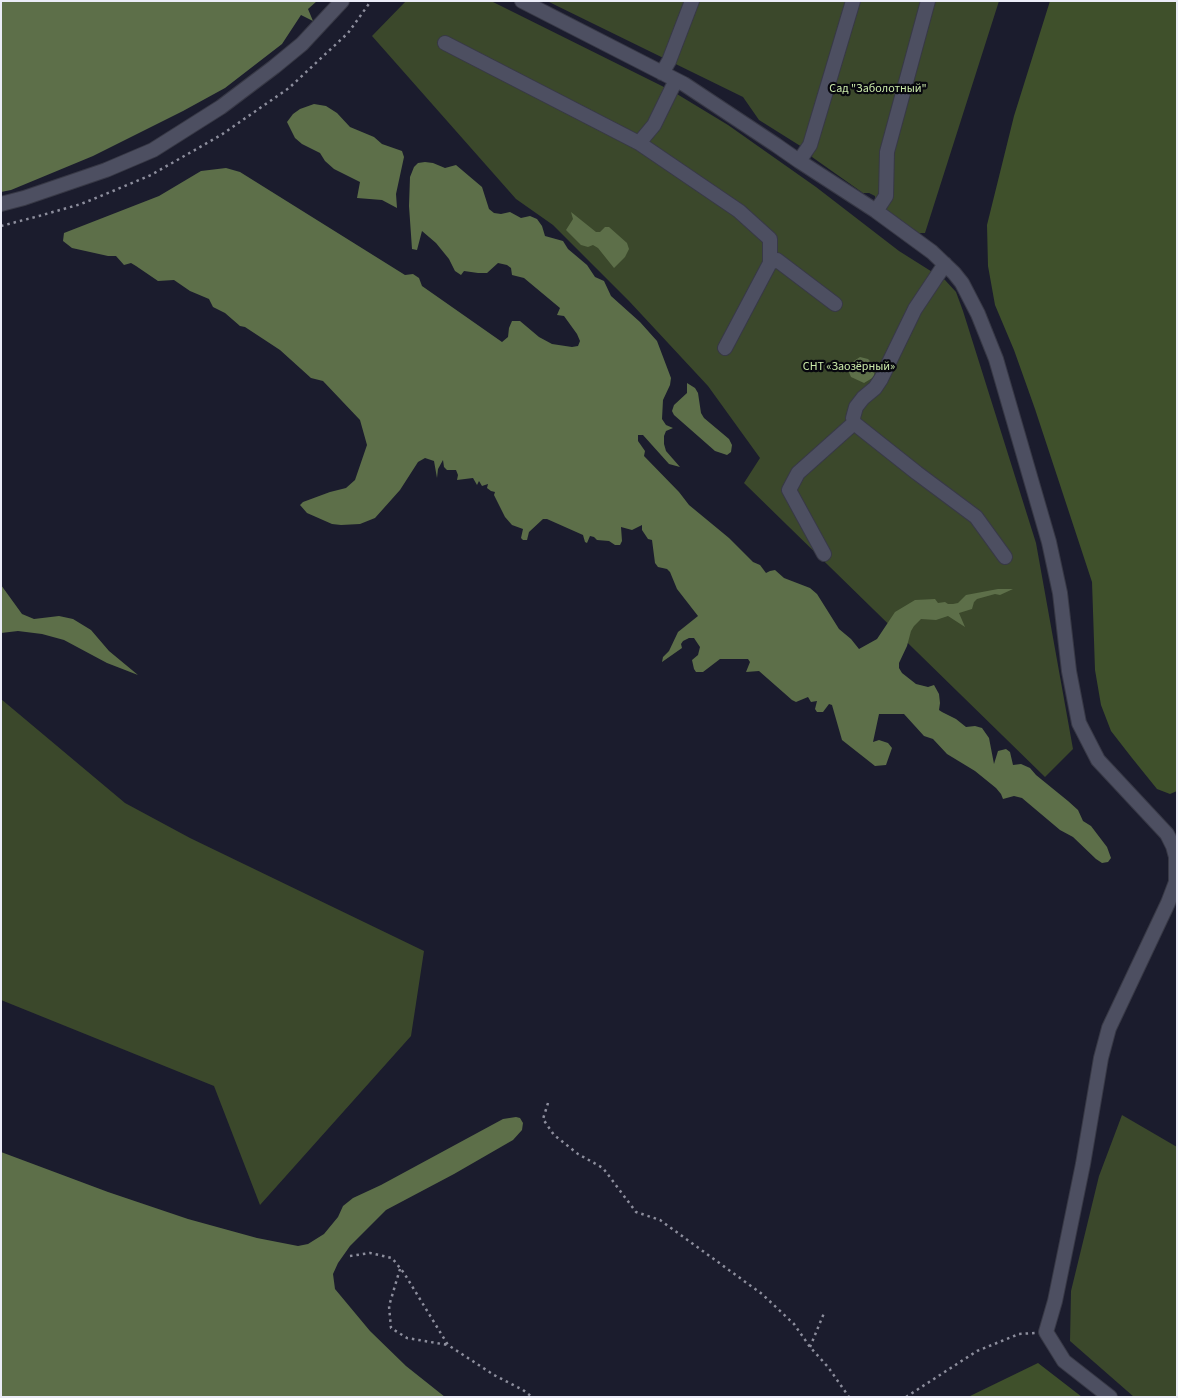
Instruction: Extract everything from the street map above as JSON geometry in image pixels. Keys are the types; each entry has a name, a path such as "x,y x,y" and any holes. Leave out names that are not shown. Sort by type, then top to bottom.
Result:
{"street":[{"path":"1,204 106,170 153,150 221,107 274,67 302,44 342,1"},
{"path":"522,1 676,80 876,211 932,252 962,283 996,359 1050,542 1060,592 1069,671 1079,722 1098,760 1167,834 1176,857 1176,882 1168,903 1109,1028 1101,1058 1081,1173 1055,1301 1046,1332 1064,1362 1110,1397"},
{"path":"662,73 669,61 692,1"},
{"path":"799,162 810,145 853,1"},
{"path":"876,211 886,196 886,152 928,1"},
{"path":"445,43 639,144 739,211 770,239 770,263 725,348"},
{"path":"639,144 654,125 676,80"},
{"path":"770,263 778,260 835,304"},
{"path":"944,264 915,309 881,379 875,388 856,407 853,418 854,423 916,473 976,517 1006,557"},
{"path":"824,554 789,490 798,473 854,423"}],"path":[{"path":"548,1103 543,1119 554,1135 578,1154 603,1168 636,1212 660,1220 762,1294 794,1324 849,1397"},
{"path":"350,1256 370,1253 392,1258 448,1345"},
{"path":"400,1269 389,1306 392,1328 407,1338 448,1345 532,1397"},
{"path":"810,1347 824,1313"},
{"path":"906,1397 977,1351 1019,1334 1046,1332"}],"green space":[{"name":"СНТ «Заозёрный»","path":"406,1 491,1 672,91 728,125 816,187 899,251 945,280 956,292 1036,543 1073,749 1045,777 744,483 760,458 708,386 629,301 553,225 516,199 372,36"},
{"name":"Сад \"Заболотный\"","path":"547,1 999,1 925,233 919,233 875,204 875,196 863,193 812,157 813,147 802,147 759,120 743,97"},
{"path":"1,699 125,803 190,838 424,951 411,1036 260,1205 214,1086 1,1000"},
{"path":"1122,1115 1177,1147 1177,1397 1134,1397 1070,1341 1071,1291 1099,1176"}],"shaded area":[{"path":"1,1 317,1 308,9 313,21 301,15 282,44 225,88 93,156 11,190 1,192"},
{"path":"1050,1 1177,1 1177,791 1170,794 1157,789 1111,731 1101,705 1095,670 1092,582 1035,409 1014,350 995,305 988,266 987,225 1014,116"},
{"path":"314,104 326,106 337,113 350,127 374,137 382,144 402,151 404,157 396,194 397,208 382,200 357,198 360,182 334,169 325,161 320,153 302,144 295,138 287,122 300,109"},
{"path":"425,162 445,168 456,165 482,187 489,209 494,213 510,212 521,218 530,216 537,219 542,226 545,236 563,241 568,249 587,265 595,277 604,281 611,296 640,322 657,341 671,378 663,400 662,419 666,425 673,428 666,431 664,444 666,451 680,467 669,464 643,435 638,435 638,441 645,451 644,456 689,505 729,538 753,562 760,565 766,573 775,570 784,578 810,588 817,594 839,629 859,649 877,639 895,612 915,600 935,599 938,603 953,604 958,603 966,595 998,589 1013,589 1000,595 995,594 977,599 972,609 959,613 965,627 948,616 936,620 921,619 911,631 907,646 899,663 899,668 902,673 916,684 928,687 934,685 939,694 939,710 966,727 975,726 982,728 989,738 994,764 998,751 1006,749 1010,752 1013,765 1021,764 1030,768 1078,810 1083,821 1091,826 1107,847 1111,858 1108,862 1102,863 1096,859 1073,837 1060,830 1022,798 1014,796 1003,799 996,788 975,771 947,754 933,739 924,736 904,714 879,714 873,742 879,740 888,743 892,748 886,765 875,766 842,740 832,705 829,704 823,712 817,712 815,709 817,701 811,702 808,697 796,702 792,700 759,671 746,672 750,662 748,659 720,659 703,672 696,672 692,660 698,655 700,647 694,638 689,638 683,641 681,644 682,648 662,662 678,632 698,616 677,589 670,572 667,569 658,567 655,563 652,540 648,539 642,530 642,525 632,530 621,527 622,541 620,545 615,545 609,541 597,540 590,536 587,543 583,535 543,519 529,532 527,540 523,540 521,538 523,529 512,525 505,517 494,495 495,492 487,488 488,484 482,486 479,481 477,485 473,478 457,480 456,470 447,470 444,467 443,460 438,469 437,478 434,461 425,458 418,462 400,490 375,518 360,524 341,525 332,524 307,513 300,505 303,502 346,488 355,480 367,445 360,420 323,381 311,378 280,350 213,307 209,299 190,291 174,280 158,281 131,263 124,265 116,256 72,248 63,241 64,233 159,196 201,171 226,168 240,172 405,275 413,274 419,278 422,286 502,342 508,337 512,321 520,321 539,337 552,344 578,346 580,341 577,334 564,316 557,315 560,308 524,278 512,275 511,268 507,265 498,263 487,273 464,271 461,275 455,271 449,259 436,243 422,231 417,250 412,249 409,206 410,177 418,163"},
{"path":"571,212 596,232 609,227 627,243 629,249 625,257 614,268 598,248 593,245 588,247 581,245 566,230 573,219"},
{"path":"860,357 868,359 875,366 874,377 864,383 851,377 847,368 849,364"},
{"path":"687,383 695,388 698,393 701,413 704,418 729,439 732,445 731,452 727,455 715,451 674,415 672,411 674,405 687,393"},
{"path":"1,585 22,614 34,619 59,616 73,619 91,630 109,651 138,675 107,663 64,640 42,634 18,631 1,633"},
{"path":"520,1118 523,1123 522,1130 513,1140 386,1210 350,1246 333,1274 335,1289 370,1331 406,1366 445,1397 1,1397 1,1152 108,1192 188,1219 257,1238 298,1246 308,1244 324,1234 338,1217 343,1206 353,1198 381,1185 503,1119"},
{"path":"1038,1363 1082,1397 968,1397"}]}
